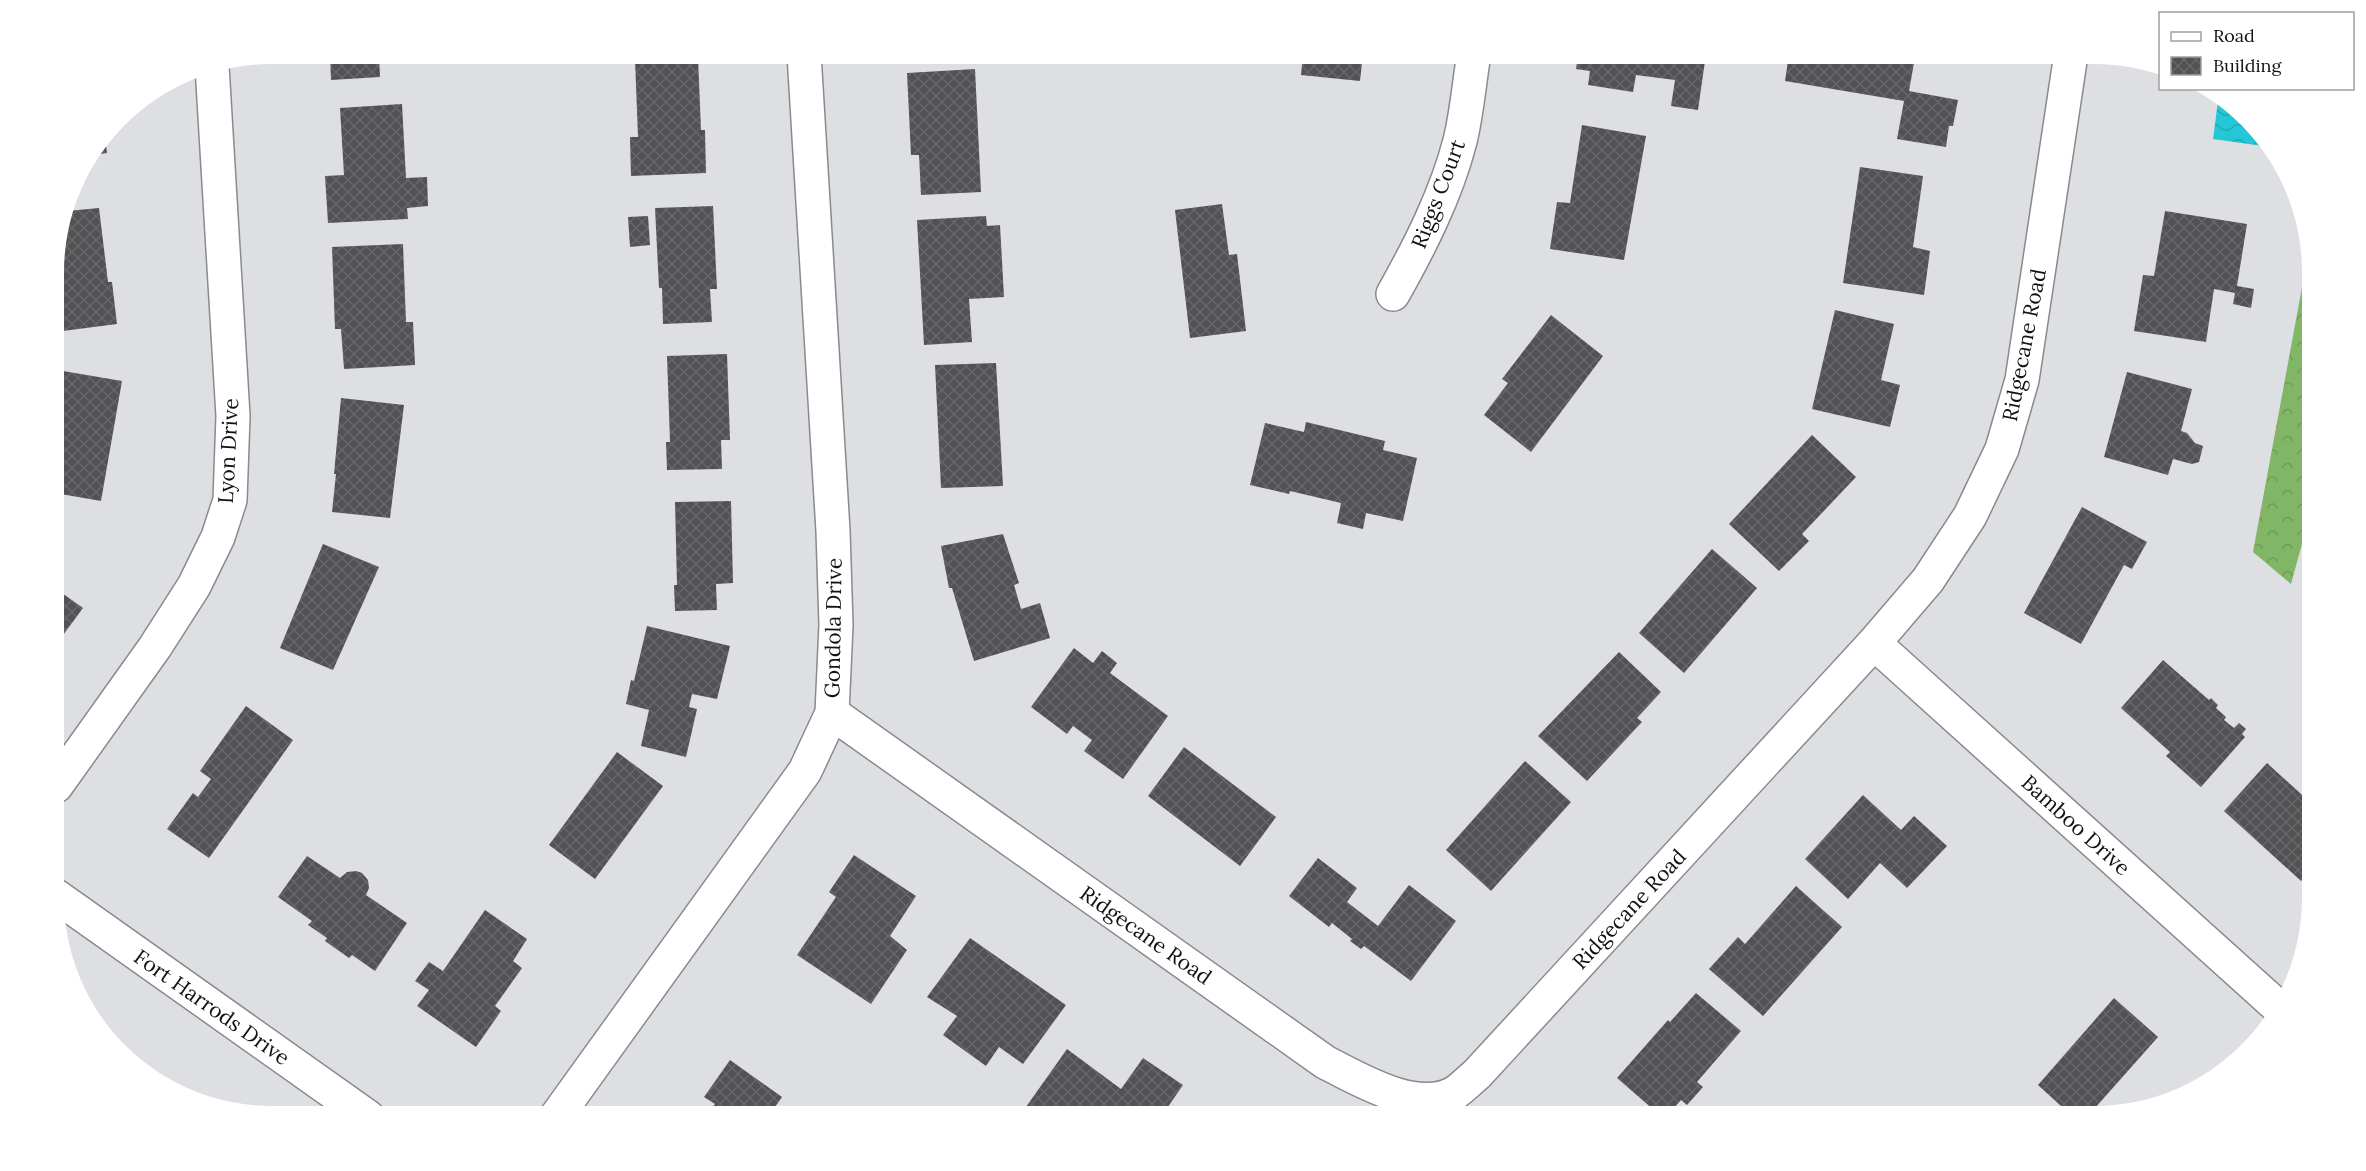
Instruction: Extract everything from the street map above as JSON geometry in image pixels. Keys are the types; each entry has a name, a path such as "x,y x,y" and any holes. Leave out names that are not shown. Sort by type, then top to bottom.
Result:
{"street":[{"name":"Gondola Drive","path":"564,1106 805,771 832,713 836,625 833,531 805,64"},
{"name":"Riggs Court","path":"1393,294 1418,249 1460,141 1472,64"},
{"name":"Ridgecane Road","path":"832,713 1325,1062 1382,1089 1408,1098 1436,1099 1455,1092 1477,1074 1874,643 1928,580 1970,516 2002,449 2022,380 2069,64"},
{"name":"Lyon Drive","path":"64,774 155,647 194,586 218,537 230,500 233,416 213,74"},
{"name":"Bamboo Drive","path":"1874,643 2273,1002"},
{"name":"Fort Harrods Drive","path":"64,902 352,1106"}],"green space":[{"path":"2302,287 2302,544 2291,584 2253,552"}],"water":[{"path":"2217,106 2231,116 2257,145 2213,139"}],"building":[{"path":"330,64 379,64 380,77 331,80"},
{"path":"635,64 698,64 701,130 705,130 706,173 631,176 630,137 638,137"},
{"path":"1302,64 1362,64 1360,81 1301,75"},
{"path":"1577,64 1705,64 1698,110 1671,106 1675,80 1636,75 1633,92 1588,85 1590,71 1576,69"},
{"path":"1788,64 1914,64 1909,91 1958,100 1953,126 1949,126 1946,147 1897,139 1904,101 1785,81"},
{"path":"975,69 981,192 921,195 919,155 911,155 907,73"},
{"path":"402,104 406,178 427,177 428,206 407,208 408,219 328,223 325,176 344,175 340,108"},
{"path":"1582,125 1646,136 1624,260 1550,249 1557,202 1570,203"},
{"path":"1860,167 1923,176 1913,247 1930,251 1924,295 1843,283"},
{"path":"1222,204 1229,255 1237,254 1246,331 1190,338 1175,210"},
{"path":"713,206 717,289 710,289 712,322 663,324 655,208"},
{"path":"99,208 108,282 112,282 117,324 65,331 65,259 75,210"},
{"path":"2165,211 2247,224 2237,286 2254,289 2251,308 2233,304 2235,293 2214,289 2206,342 2134,331 2143,275 2154,276"},
{"path":"648,216 650,245 630,247 628,217"},
{"path":"986,216 987,226 1000,225 1004,297 969,299 972,342 924,345 917,220"},
{"path":"403,244 406,322 413,322 415,365 344,369 341,329 335,329 332,247"},
{"path":"1835,310 1894,324 1881,380 1900,385 1890,427 1812,409"},
{"path":"1551,315 1603,356 1531,452 1484,415 1508,383 1502,379"},
{"path":"727,354 730,440 721,440 722,469 667,470 666,442 670,442 667,356"},
{"path":"996,363 1003,486 941,488 935,365"},
{"path":"65,371 122,381 101,501 65,495"},
{"path":"2127,372 2192,389 2181,431 2187,433 2195,443 2203,446 2199,462 2192,464 2173,459 2168,475 2104,457"},
{"path":"341,398 404,405 390,518 332,512"},
{"path":"1306,422 1385,441 1383,450 1417,458 1403,521 1366,513 1363,529 1337,523 1341,503 1290,491 1289,494 1250,485 1265,423 1304,432"},
{"path":"1812,435 1856,477 1802,534 1809,541 1779,571 1729,524"},
{"path":"731,501 733,583 716,584 717,610 675,611 674,585 677,585 675,502"},
{"path":"2082,507 2147,542 2132,569 2124,565 2081,644 2024,613"},
{"path":"1003,534 1019,583 1014,585 1021,609 1040,603 1050,638 974,661 952,588 949,588 941,546"},
{"path":"323,544 379,567 333,670 280,648"},
{"path":"1712,549 1757,588 1684,673 1639,633"},
{"path":"64,595 83,608 64,633"},
{"path":"647,626 730,646 717,699 692,694 689,707 697,709 686,757 641,746 649,710 626,704"},
{"path":"1074,648 1093,663 1102,651 1117,663 1110,673 1168,716 1123,779 1084,751 1092,740 1073,726 1067,734 1031,707"},
{"path":"1619,652 1661,692 1637,718 1642,722 1587,781 1538,736"},
{"path":"2163,660 2209,700 2211,698 2218,705 2216,708 2226,717 2224,720 2234,728 2239,723 2246,729 2242,734 2245,737 2201,787 2166,756 2170,752 2121,708"},
{"path":"246,706 293,740 209,858 167,829 193,793 198,797 211,779 200,771"},
{"path":"1184,747 1276,817 1240,866 1148,796"},
{"path":"617,752 663,786 595,879 549,845"},
{"path":"1525,761 1571,802 1491,891 1446,850"},
{"path":"2267,763 2302,795 2302,880 2301,881 2224,811"},
{"path":"1863,795 1901,830 1914,816 1947,846 1907,888 1880,863 1848,899 1805,859"},
{"path":"854,855 916,896 890,936 907,950 871,1004 797,955 836,897 829,892"},
{"path":"307,856 340,878 347,872 362,873 368,880 369,888 366,895 407,923 375,971 352,955 349,958 325,941 327,938 308,925 312,921 278,897"},
{"path":"1318,858 1357,888 1347,902 1378,926 1409,885 1456,921 1411,981 1364,946 1361,949 1350,941 1352,939 1332,923 1329,927 1289,896"},
{"path":"1796,886 1842,927 1763,1016 1709,969 1738,937 1745,944"},
{"path":"485,910 527,939 513,961 522,968 495,1006 501,1011 476,1047 417,1006 429,990 415,981 429,962 443,971"},
{"path":"970,938 1066,1005 1023,1064 999,1047 986,1066 943,1035 957,1016 927,997"},
{"path":"1696,993 1741,1031 1697,1082 1703,1087 1687,1105 1681,1100 1676,1106 1649,1106 1617,1078 1668,1020 1670,1022"},
{"path":"2114,998 2158,1037 2097,1106 2061,1106 2038,1085"},
{"path":"1067,1049 1121,1089 1143,1058 1183,1085 1169,1106 1027,1106"},
{"path":"730,1060 782,1097 776,1106 714,1106 715,1104 704,1097"}]}
